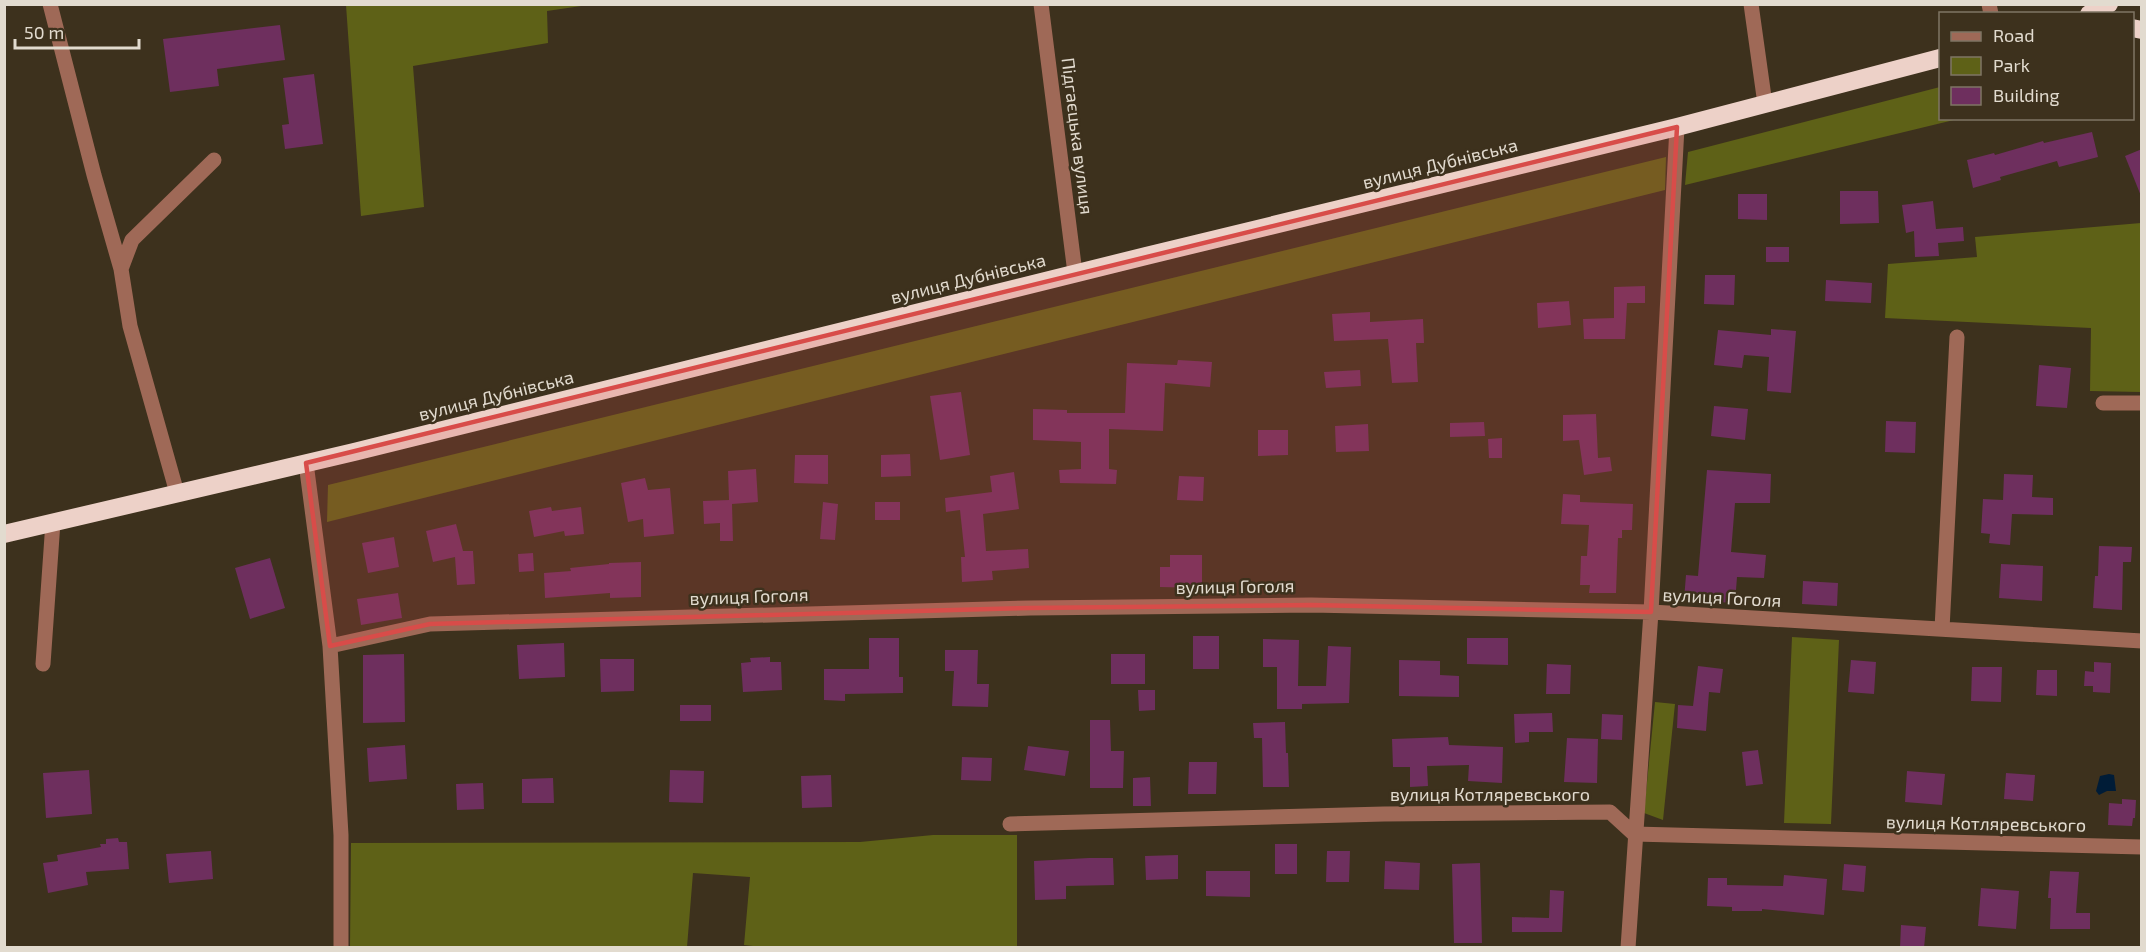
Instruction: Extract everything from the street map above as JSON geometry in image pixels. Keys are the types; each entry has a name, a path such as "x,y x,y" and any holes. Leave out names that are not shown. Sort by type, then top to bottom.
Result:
{"highway":[{"path":"2093,12 2109,4"},
{"name":"вулиця Дубнівська","path":"4,534 306,463 1677,127 1939,59"}],"street":[{"path":"50,4 121,269 130,326 177,493"},
{"name":"Підгаєцька вулиця","path":"1041,4 1076,273"},
{"path":"1751,4 1765,104"},
{"path":"1628,948 1651,612 1677,127"},
{"path":"121,269 132,240 214,160"},
{"path":"1942,629 1957,337"},
{"path":"2103,403 2142,404"},
{"path":"306,463 330,646 341,835 341,948"},
{"path":"43,664 54,522"},
{"name":"вулиця Гоголя","path":"330,646 430,624 1006,608 1311,605 1651,612 2142,640"},
{"name":"вулиця Котляревського","path":"1011,824 1384,814 1610,813 1634,834 2142,846"}],"highlighted area":[{"path":"1677,127 1651,612 1311,605 1030,608 430,624 330,646 306,463"}],"green space":[{"path":"346,4 588,5 547,11 548,43 413,66 424,207 361,216"},
{"path":"1939,87 1939,120 1954,120 1685,185 1688,152"},
{"path":"1666,157 1665,190 327,522 328,485"},
{"path":"2141,223 2141,392 2090,391 2091,328 1885,318 1888,264 1977,257 1975,237"},
{"path":"1792,637 1839,640 1831,824 1784,823"},
{"path":"1655,702 1675,704 1663,820 1644,813"},
{"path":"933,835 1017,835 1017,947 772,948 744,945 750,877 693,873 687,947 350,947 351,843 860,842"}],"water":[{"path":"2114,775 2116,791 2107,791 2099,795 2096,791 2100,776"}],"building":[{"path":"280,25 285,60 217,69 219,86 170,92 163,39"},
{"path":"314,74 323,144 285,149 282,125 289,124 283,78"},
{"path":"2092,132 2098,157 2059,167 2057,161 2000,177 2001,180 1973,188 1967,160 1994,153 1995,155 2043,141 2044,143"},
{"path":"2142,149 2142,195 2141,196 2125,156"},
{"path":"1840,191 1878,191 1879,223 1840,224"},
{"path":"1738,194 1767,194 1767,220 1738,219"},
{"path":"1933,201 1936,229 1963,227 1964,241 1938,243 1939,256 1915,257 1914,231 1906,233 1902,205"},
{"path":"1766,247 1789,247 1789,262 1766,262"},
{"path":"1705,275 1735,275 1734,305 1704,304"},
{"path":"1826,280 1872,283 1871,303 1825,301"},
{"path":"1645,286 1645,303 1627,303 1625,339 1584,339 1583,319 1614,318 1614,287"},
{"path":"1569,301 1571,325 1538,328 1537,303"},
{"path":"1370,312 1370,322 1423,319 1424,343 1416,343 1418,382 1392,383 1388,339 1334,341 1332,314"},
{"path":"1771,329 1796,331 1791,393 1767,391 1769,357 1744,355 1742,368 1714,365 1718,330 1771,335"},
{"path":"1178,360 1212,362 1210,387 1165,383 1163,431 1109,429 1109,469 1117,470 1116,484 1060,483 1059,470 1081,469 1081,442 1033,440 1033,409 1067,410 1067,413 1125,413 1127,363 1177,365"},
{"path":"2039,365 2071,368 2067,408 2036,406"},
{"path":"1360,370 1361,386 1326,388 1324,372"},
{"path":"961,392 970,455 940,460 930,396"},
{"path":"1714,406 1748,409 1745,440 1711,436"},
{"path":"1596,414 1598,458 1610,457 1612,471 1584,475 1579,440 1563,441 1563,415"},
{"path":"1886,421 1916,422 1915,453 1885,452"},
{"path":"1484,422 1485,436 1450,437 1450,423"},
{"path":"1368,424 1369,451 1336,452 1335,426"},
{"path":"1258,430 1288,430 1288,455 1258,456"},
{"path":"1502,438 1502,458 1489,458 1488,439"},
{"path":"910,454 911,476 881,477 881,455"},
{"path":"795,455 828,455 828,484 794,483"},
{"path":"756,469 758,502 732,504 733,541 720,541 720,523 704,524 703,501 729,500 728,471"},
{"path":"1707,470 1771,474 1770,503 1735,503 1731,552 1766,555 1764,578 1737,577 1735,603 1684,600 1686,575 1698,576"},
{"path":"1014,472 1019,509 983,514 986,551 1028,549 1029,568 992,571 993,580 962,582 961,557 965,557 960,510 946,512 945,498 992,492 990,476"},
{"path":"2004,474 2033,475 2032,497 2053,498 2053,515 2012,514 2010,545 1989,543 1990,534 1981,533 1983,499 2003,500"},
{"path":"1179,476 1204,477 1203,501 1177,500"},
{"path":"645,478 648,490 670,488 674,534 644,537 643,519 628,522 621,483"},
{"path":"1563,494 1580,495 1580,502 1633,504 1632,530 1622,530 1622,538 1618,538 1616,593 1589,593 1590,585 1580,585 1581,556 1587,556 1589,525 1561,524"},
{"path":"823,502 838,504 835,540 820,539"},
{"path":"875,502 900,502 900,520 875,520"},
{"path":"551,507 552,511 581,507 584,534 565,536 564,531 534,537 529,511"},
{"path":"456,524 463,551 473,551 475,584 457,585 455,557 433,562 426,531"},
{"path":"394,537 399,567 368,573 362,543"},
{"path":"2099,546 2132,547 2131,562 2123,562 2122,610 2093,608 2095,576 2098,576"},
{"path":"533,553 534,571 519,572 518,554"},
{"path":"1170,555 1202,555 1202,588 1160,587 1160,567 1170,567"},
{"path":"270,558 285,608 250,619 235,568"},
{"path":"641,562 641,597 610,598 610,593 545,598 544,573 571,571 570,568 609,563"},
{"path":"2001,564 2043,566 2042,601 1999,598"},
{"path":"1803,581 1838,583 1837,606 1802,604"},
{"path":"398,593 402,618 361,625 357,599"},
{"path":"1193,636 1219,636 1219,669 1193,669"},
{"path":"869,638 899,638 899,677 903,677 903,693 845,694 845,701 824,700 824,669 869,669"},
{"path":"1467,638 1508,638 1508,665 1467,664"},
{"path":"1263,639 1299,640 1298,686 1326,686 1328,646 1351,647 1349,703 1302,704 1302,709 1277,709 1277,667 1263,667"},
{"path":"564,643 565,677 519,679 517,645"},
{"path":"945,650 978,650 977,684 989,684 988,707 952,706 954,671 945,671"},
{"path":"404,654 405,722 363,723 363,655"},
{"path":"1111,654 1145,654 1145,684 1111,684"},
{"path":"770,657 770,662 781,662 782,690 743,692 741,663 751,662 750,658"},
{"path":"600,659 634,659 634,691 601,692"},
{"path":"1399,660 1440,661 1440,675 1459,676 1459,697 1399,696"},
{"path":"1851,660 1876,662 1874,694 1848,692"},
{"path":"2094,662 2111,663 2110,693 2093,692 2093,686 2084,686 2085,671 2094,672"},
{"path":"1547,664 1571,665 1570,694 1546,694"},
{"path":"1698,666 1723,669 1720,693 1709,692 1706,731 1677,728 1678,705 1693,706"},
{"path":"1972,667 2002,667 2001,702 1971,701"},
{"path":"2037,670 2057,670 2057,696 2036,695"},
{"path":"1138,690 1155,690 1155,710 1139,711"},
{"path":"680,705 711,705 711,721 680,721"},
{"path":"1552,713 1553,732 1529,732 1529,742 1515,743 1514,714"},
{"path":"1602,714 1623,715 1622,740 1601,739"},
{"path":"1090,720 1110,720 1111,751 1124,751 1123,788 1090,788"},
{"path":"1285,722 1289,787 1263,787 1262,738 1254,738 1253,723"},
{"path":"1448,737 1449,745 1503,747 1502,783 1468,781 1469,765 1427,766 1428,786 1410,787 1410,767 1393,767 1392,739"},
{"path":"1567,738 1598,739 1597,783 1564,782"},
{"path":"405,745 407,779 369,782 367,748"},
{"path":"1028,746 1069,751 1065,776 1024,770"},
{"path":"1758,750 1763,784 1746,786 1742,752"},
{"path":"962,757 992,758 991,781 961,780"},
{"path":"1189,762 1217,762 1216,794 1188,794"},
{"path":"89,770 92,814 46,818 43,773"},
{"path":"670,770 704,771 703,803 669,802"},
{"path":"1907,771 1945,774 1942,805 1905,802"},
{"path":"2006,773 2035,775 2033,801 2004,799"},
{"path":"831,775 832,807 802,808 801,776"},
{"path":"1150,777 1151,806 1133,806 1133,778"},
{"path":"553,778 554,803 522,803 522,779"},
{"path":"483,783 484,809 457,810 456,784"},
{"path":"2122,799 2136,800 2132,826 2108,825 2109,803 2122,804"},
{"path":"118,838 119,842 127,842 129,869 86,872 88,885 48,893 43,863 58,861 57,855 101,847 100,844 106,844 106,839"},
{"path":"1275,844 1297,844 1297,874 1275,874"},
{"path":"211,851 213,879 169,883 166,854"},
{"path":"1327,851 1350,851 1349,882 1326,882"},
{"path":"1178,855 1178,879 1146,880 1145,856"},
{"path":"1113,858 1114,885 1066,886 1066,899 1035,900 1034,861"},
{"path":"1385,861 1420,863 1419,890 1384,889"},
{"path":"1480,863 1482,943 1454,943 1452,864"},
{"path":"1844,864 1866,866 1864,892 1842,890"},
{"path":"1206,871 1250,871 1250,897 1206,896"},
{"path":"2050,871 2079,872 2076,913 2090,913 2090,929 2050,929 2051,898 2048,898"},
{"path":"1784,875 1827,879 1824,915 1762,909 1762,911 1732,911 1732,907 1707,906 1708,878 1727,878 1727,885 1783,886"},
{"path":"1981,888 2019,891 2016,929 1978,926"},
{"path":"1550,890 1564,891 1562,932 1512,932 1512,917 1549,918"},
{"path":"1901,925 1926,927 1924,948 1900,948"}]}
